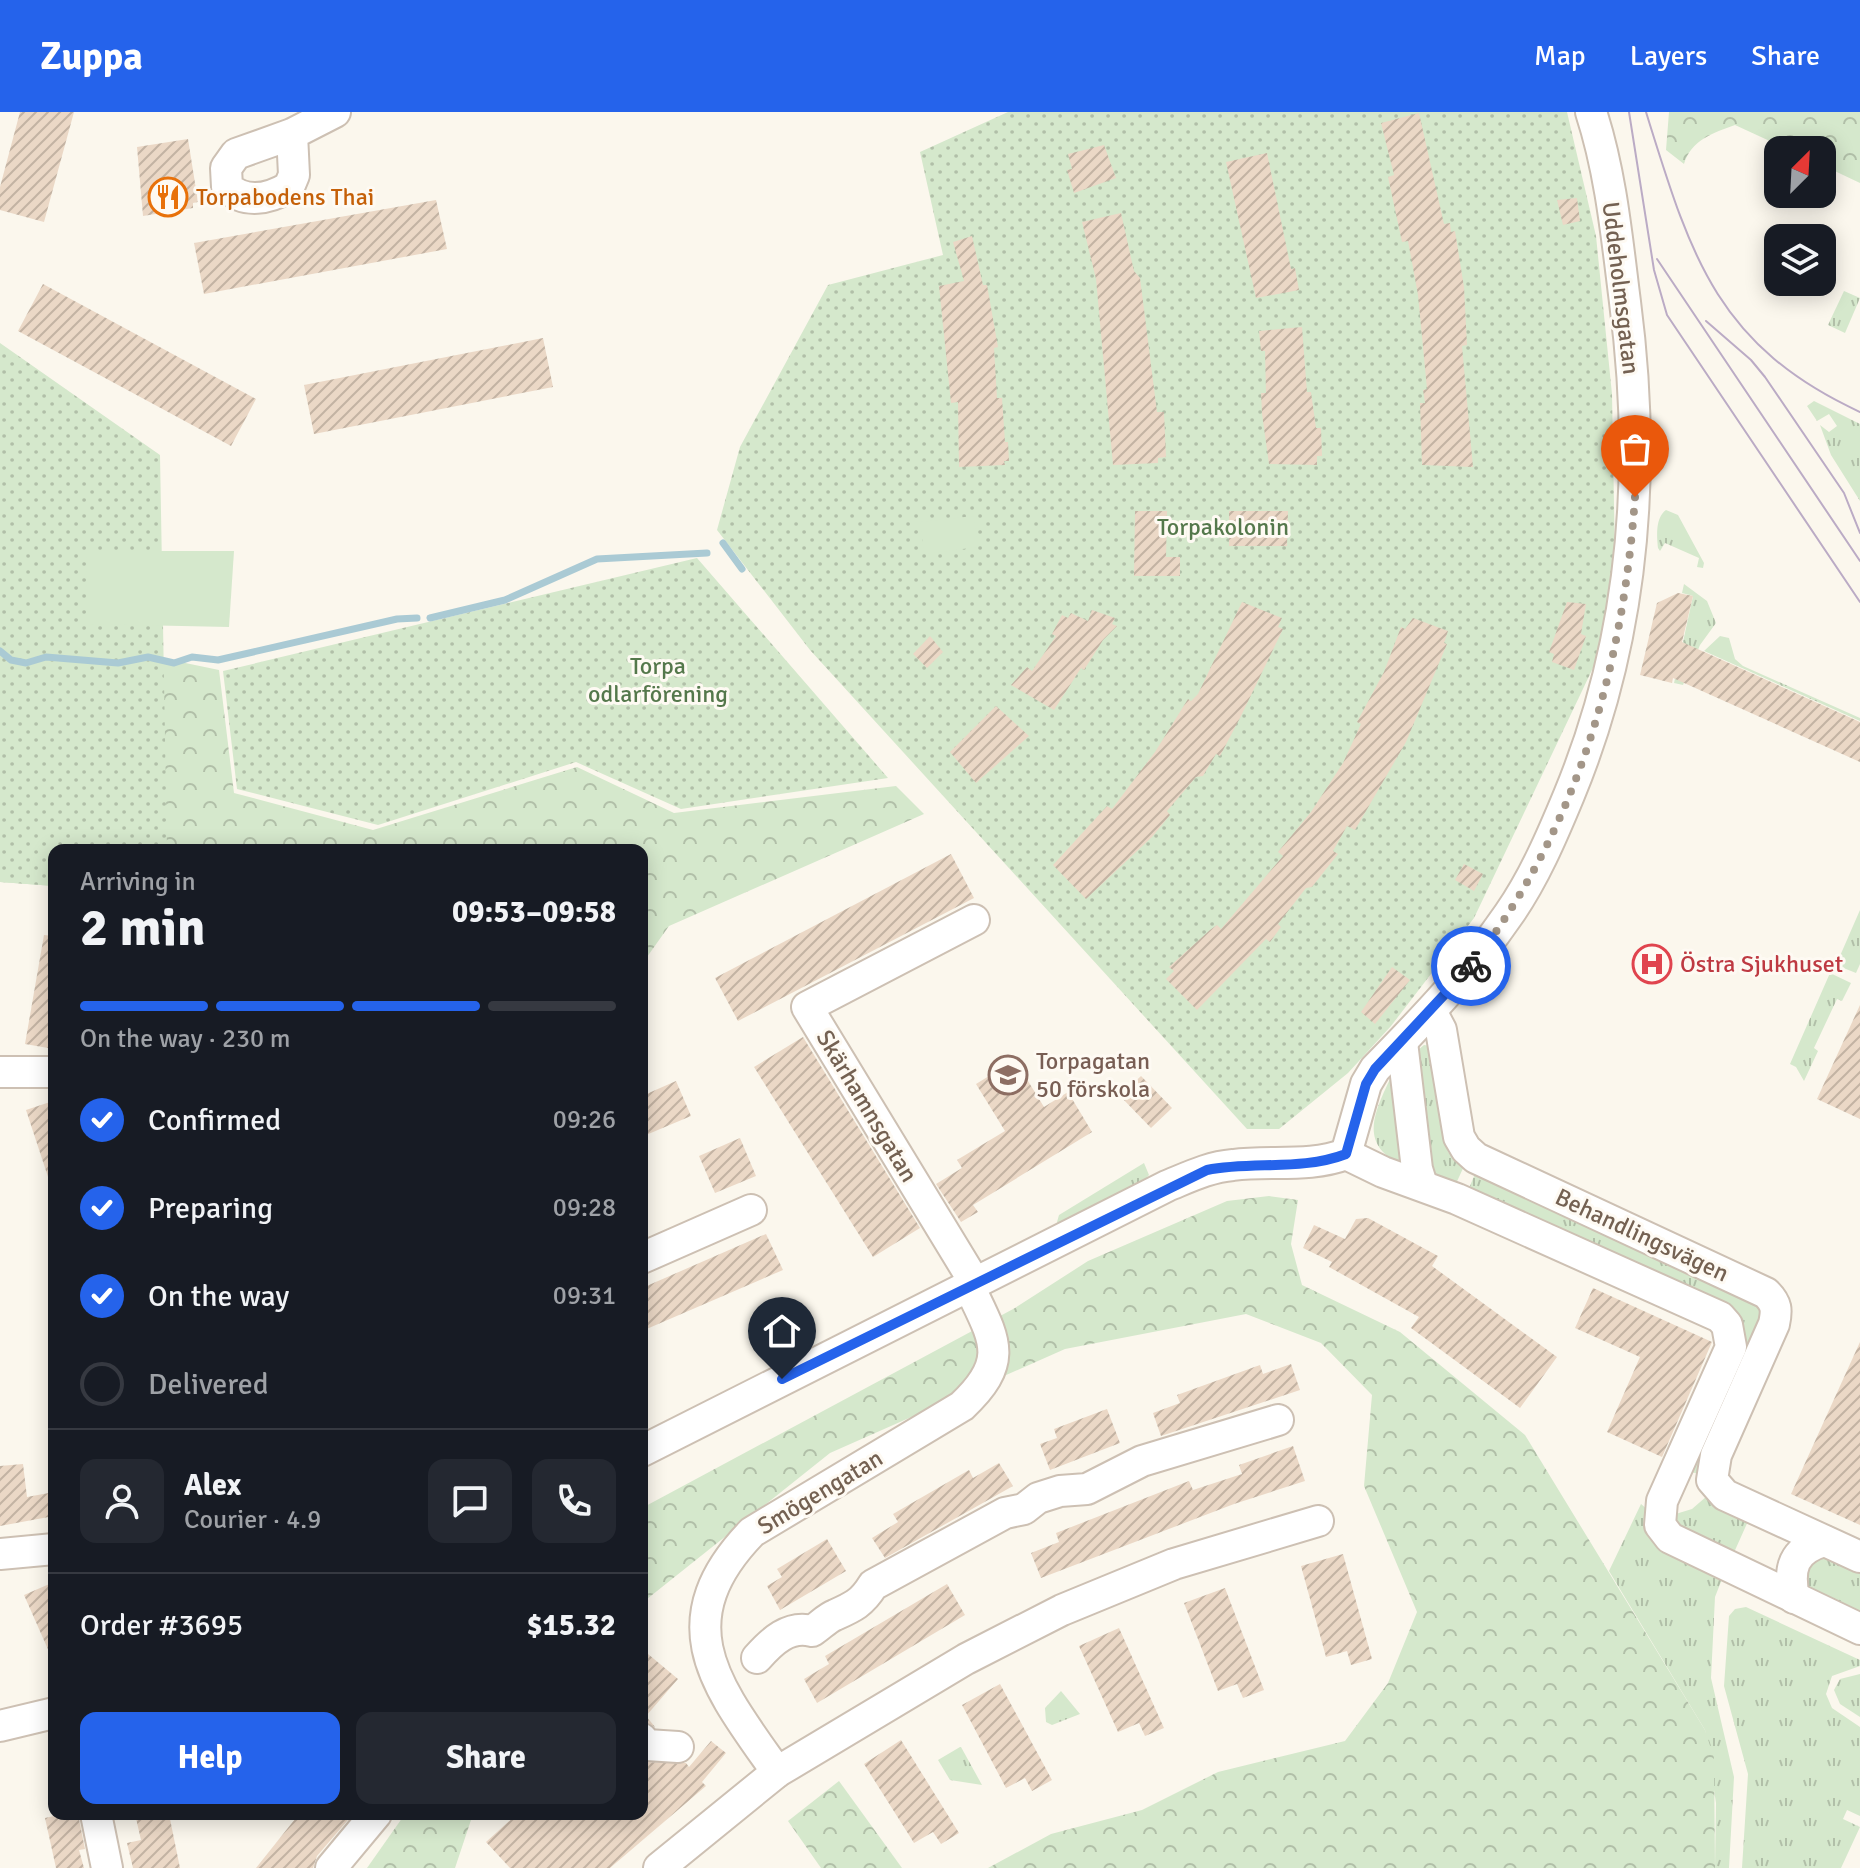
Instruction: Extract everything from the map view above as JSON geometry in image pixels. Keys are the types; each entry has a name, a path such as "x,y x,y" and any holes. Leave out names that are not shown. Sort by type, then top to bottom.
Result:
{"street":[{"path":"292,134 335,112"},
{"name":"Uddeholmsgatan","path":"1346,1154 1366,1084 1457,985 1511,912 1548,845 1585,756 1605,697 1631,555 1637,469 1635,399 1610,196 1591,112"},
{"name":"Skärhamnsgatan","path":"972,1284 807,1007 974,920"},
{"name":"Behandlingsvägen","path":"1431,1011 1441,1030 1459,1137 1476,1158 1766,1293 1777,1306 1774,1324 1716,1455 1712,1480"},
{"path":"648,1448 972,1284 1207,1170 1234,1165 1329,1160 1346,1154 1383,1172 1422,1185 1402,1042"},
{"path":"0,1072 48,1072"},
{"name":"Behandlingsvägen","path":"1422,1185 1720,1317 1727,1325 1731,1347 1662,1501"},
{"path":"648,1255 751,1210"},
{"name":"Smögengatan","path":"777,1772 712,1674 705,1637 708,1605 713,1591 734,1550 752,1532 962,1406 984,1384 992,1370 995,1344 972,1284"},
{"path":"757,1658 780,1636 800,1627 812,1631 834,1615 848,1612 863,1600 873,1585 1005,1513 1024,1509 1038,1498 1060,1491 1087,1489 1142,1461 1278,1420"},
{"path":"1860,1557 1725,1495 1712,1480 1662,1501 1660,1525 1670,1538 1860,1629"},
{"path":"659,1868 777,1772 966,1659 1062,1610 1174,1564 1318,1521"},
{"path":"1794,1598 1789,1575 1794,1559 1807,1546 1824,1541"},
{"path":"0,1554 48,1550"},
{"path":"0,1726 48,1714"},
{"path":"648,1745 678,1747"},
{"path":"97,1820 107,1868"},
{"path":"331,1868 371,1820"}],"green space":[{"name":"Torpakolonin","path":"1008,112 1567,112 1596,236 1612,394 1615,560 1601,651 1474,918 1391,1026 1348,1073 1279,1129 1247,1129 810,650 717,530 740,447 828,285 943,255 920,152"},
{"path":"1669,112 1860,112 1860,183 1836,172 1836,136 1764,136 1764,138 1735,125 1697,143 1684,164 1666,150"},
{"path":"1844,291 1860,298 1845,333 1828,325"},
{"path":"0,343 160,455 167,844 48,844 48,886 0,882"},
{"path":"1814,401 1860,424 1860,501 1831,455 1820,425 1829,432 1837,426 1829,414 1817,421 1807,406"},
{"path":"1666,510 1678,515 1704,563 1703,568 1697,567 1699,558 1665,543 1660,551 1658,548 1658,522"},
{"path":"974,516 978,547 924,554 920,522"},
{"path":"86,551 234,551 229,627 87,624"},
{"name":"Torpa odlarförening","path":"697,558 888,778 681,809 576,762 378,825 237,789 223,671"},
{"path":"1684,584 1707,601 1716,623 1700,645 1683,685 1674,683 1693,596 1682,593"},
{"path":"0,606 27,630 219,670 234,793 373,830 577,767 674,813 896,786 924,814 669,926 648,956 648,844 48,844 48,886 0,882"},
{"path":"1720,636 1729,638 1735,659 1743,666 1860,718 1860,721 1704,651"},
{"path":"1860,910 1860,964 1856,973 1836,965"},
{"path":"1830,973 1851,983 1842,1001 1837,999 1814,1048 1818,1051 1804,1081 1796,1067 1790,1064"},
{"path":"1424,1045 1431,1046 1436,1056 1448,1152 1465,1164 1454,1188 1432,1178 1418,1050"},
{"path":"1395,1076 1406,1160 1401,1164 1379,1147 1374,1126 1380,1102 1391,1077"},
{"path":"1144,1163 1149,1175 1142,1183 1059,1225 1059,1215"},
{"path":"1477,1169 1765,1309 1696,1473 1687,1472 1743,1342 1467,1193"},
{"path":"1269,1196 1298,1200 1291,1244 1302,1285 1400,1332 1525,1435 1705,1730 1714,1758 1715,1868 988,1868 1051,1834 1142,1810 1218,1772 1345,1741 1388,1683 1417,1612 1364,1486 1372,1395 1321,1343 1246,1314 1065,1349 830,1453 648,1598 648,1505 1015,1308 1088,1261 1227,1201"},
{"path":"1707,1496 1749,1519 1732,1557 1687,1539 1669,1516 1692,1509"},
{"path":"1641,1504 1724,1574 1715,1597 1711,1678 1734,1777 1729,1868 1715,1868 1716,1803 1705,1730 1609,1571"},
{"path":"1822,1553 1860,1570 1860,1617 1802,1590 1800,1565"},
{"path":"1746,1607 1860,1660 1860,1666 1832,1676 1826,1694 1832,1708 1860,1727 1860,1816 1847,1810 1843,1819 1860,1827 1841,1868 1742,1868 1748,1774 1724,1686 1729,1616 1735,1609"},
{"path":"1860,1674 1860,1717 1840,1704 1834,1690 1840,1679"},
{"path":"1061,1691 1080,1714 1052,1725 1046,1722 1045,1708"},
{"path":"961,1747 982,1785 950,1780 938,1760"},
{"path":"839,1781 902,1868 821,1868 788,1821"},
{"path":"401,1820 471,1820 455,1868 367,1868"}],"building":[{"path":"20,112 74,112 44,222 0,210 0,187"},
{"path":"1419,113 1444,224 1450,223 1451,232 1455,231 1464,287 1467,345 1462,346 1473,467 1422,465 1420,403 1425,403 1423,390 1427,389 1418,295 1408,241 1402,242 1388,177 1394,175 1381,123"},
{"path":"188,139 198,202 193,203 193,208 143,216 137,147"},
{"path":"1104,145 1116,178 1074,193 1067,170 1072,169 1068,154"},
{"path":"1267,153 1291,269 1295,268 1299,290 1256,298 1226,162"},
{"path":"1577,198 1580,221 1563,225 1557,200"},
{"path":"436,200 447,249 204,294 194,243"},
{"path":"1121,213 1134,271 1140,278 1157,412 1164,412 1166,457 1158,458 1158,463 1113,465 1096,279 1082,222"},
{"path":"972,236 983,285 987,285 998,347 994,348 997,398 1002,398 1009,461 1004,461 1005,465 959,467 958,402 951,403 939,286 964,281 953,242"},
{"path":"43,284 256,399 231,446 18,331"},
{"path":"1302,327 1307,392 1311,392 1316,428 1321,428 1322,456 1317,456 1317,465 1269,464 1261,393 1266,393 1265,351 1261,351 1259,331"},
{"path":"543,338 553,387 314,434 304,385"},
{"path":"1135,511 1167,511 1166,557 1180,557 1180,576 1134,576"},
{"path":"1229,511 1288,511 1287,546 1229,546"},
{"path":"1678,593 1693,596 1682,642 1860,722 1860,762 1673,678 1672,683 1640,675 1657,603"},
{"path":"1242,602 1282,618 1278,627 1283,629 1240,718 1220,756 1216,754 1203,776 1196,777 1167,811 1170,815 1152,837 1086,899 1053,865 1107,806 1112,809 1155,752 1188,699 1191,701 1198,694"},
{"path":"1567,602 1586,604 1581,634 1586,636 1574,670 1552,662 1554,654 1549,652"},
{"path":"1092,610 1115,618 1112,624 1117,626 1103,640 1084,670 1081,668 1054,710 1011,685 1027,667 1032,671 1056,636 1052,634 1062,615 1068,618 1071,613 1088,621"},
{"path":"1413,618 1448,631 1444,643 1447,644 1406,742 1355,830 1347,826 1333,851 1338,854 1278,924 1281,927 1270,942 1266,939 1197,1010 1166,979 1174,971 1169,967 1210,930 1217,925 1221,929 1283,856 1278,852 1311,812 1343,763 1361,724 1357,722 1384,672 1401,627 1405,629"},
{"path":"930,636 943,652 927,668 913,654"},
{"path":"996,706 1029,736 976,783 950,752"},
{"path":"951,854 974,898 738,1021 715,978"},
{"path":"1464,864 1483,874 1474,891 1455,880"},
{"path":"44,935 48,935 48,1048 25,1044"},
{"path":"1392,967 1410,980 1375,1024 1361,1012"},
{"path":"1860,1005 1860,1119 1817,1099"},
{"path":"803,1037 920,1228 873,1257 754,1067"},
{"path":"1015,1060 1044,1107 1068,1092 1092,1132 973,1205 978,1212 961,1222 936,1184 962,1168 957,1160 1005,1131 976,1084"},
{"path":"1141,1076 1172,1108 1151,1128 1120,1096"},
{"path":"676,1081 691,1116 648,1134 648,1093"},
{"path":"48,1103 48,1177 26,1110"},
{"path":"740,1138 756,1176 715,1193 699,1156"},
{"path":"1368,1218 1438,1256 1432,1266 1557,1357 1520,1408 1411,1328 1419,1317 1329,1267 1332,1262 1303,1248 1314,1225 1345,1239 1356,1219"},
{"path":"766,1234 783,1270 648,1328 648,1285"},
{"path":"1593,1288 1712,1342 1662,1457 1607,1432 1640,1357 1575,1328"},
{"path":"1860,1342 1860,1525 1791,1494"},
{"path":"1291,1364 1300,1390 1161,1436 1153,1413 1180,1403 1177,1395 1260,1365 1263,1374"},
{"path":"1107,1409 1120,1443 1050,1470 1040,1444 1057,1438 1054,1429"},
{"path":"1293,1446 1305,1481 1234,1504 1041,1578 1031,1553 1059,1542 1056,1533 1189,1481 1193,1490 1242,1474 1239,1465"},
{"path":"999,1463 1013,1486 885,1558 872,1538 898,1522 893,1514 969,1470 973,1478"},
{"path":"23,1464 27,1497 48,1493 48,1517 0,1526 0,1466"},
{"path":"827,1539 846,1571 780,1610 767,1586 782,1577 777,1569"},
{"path":"1343,1554 1372,1659 1351,1665 1347,1651 1326,1657 1301,1566"},
{"path":"947,1584 965,1615 817,1703 804,1679 829,1664 825,1656"},
{"path":"48,1585 48,1649 24,1595"},
{"path":"1225,1588 1264,1690 1243,1698 1237,1684 1218,1691 1184,1603"},
{"path":"1119,1628 1164,1728 1145,1736 1139,1723 1118,1732 1079,1646"},
{"path":"648,1654 678,1679 648,1714"},
{"path":"1000,1684 1052,1780 1032,1791 1025,1778 1006,1788 962,1705"},
{"path":"901,1740 959,1833 941,1844 933,1832 914,1843 864,1764"},
{"path":"711,1741 726,1753 702,1782 706,1786 610,1868 510,1868 486,1842 510,1820 648,1820 648,1762 686,1763 689,1767"},
{"path":"45,1818 79,1820 85,1849 79,1850 84,1868 56,1868"},
{"path":"136,1820 170,1820 180,1868 133,1868 127,1843 141,1840"},
{"path":"294,1820 348,1820 317,1856 313,1868 256,1868"}],"waterway":[{"path":"723,543 742,569"},
{"path":"430,618 505,600 597,559 707,553"},
{"path":"0,651 11,660 26,663 46,657 118,663 148,657 174,663 192,657 218,660 397,619 417,618"}],"tram line":[{"path":"1629,112 1654,270 1667,315 1860,602"},
{"path":"1646,112 1678,209 1715,290 1740,325 1772,357 1811,386 1860,412"},
{"path":"1657,259 1860,561"},
{"path":"1706,321 1751,360 1765,377 1844,493 1860,533"}],"way so far":[{"path":"1471,966 1511,912 1534,872 1561,815 1596,727 1605,697 1631,555 1635,497"}],"place":[{"name":"Torpabodens Thai","path":"168,197"},
{"name":"Östra Sjukhuset","path":"1652,964"},
{"name":"Torpagatan 50 förskola","path":"1008,1075"}],"route":[{"path":"782,1379 1167,1186 1207,1170 1234,1165 1329,1160 1346,1154 1366,1084 1375,1069 1457,985 1471,966"}]}
